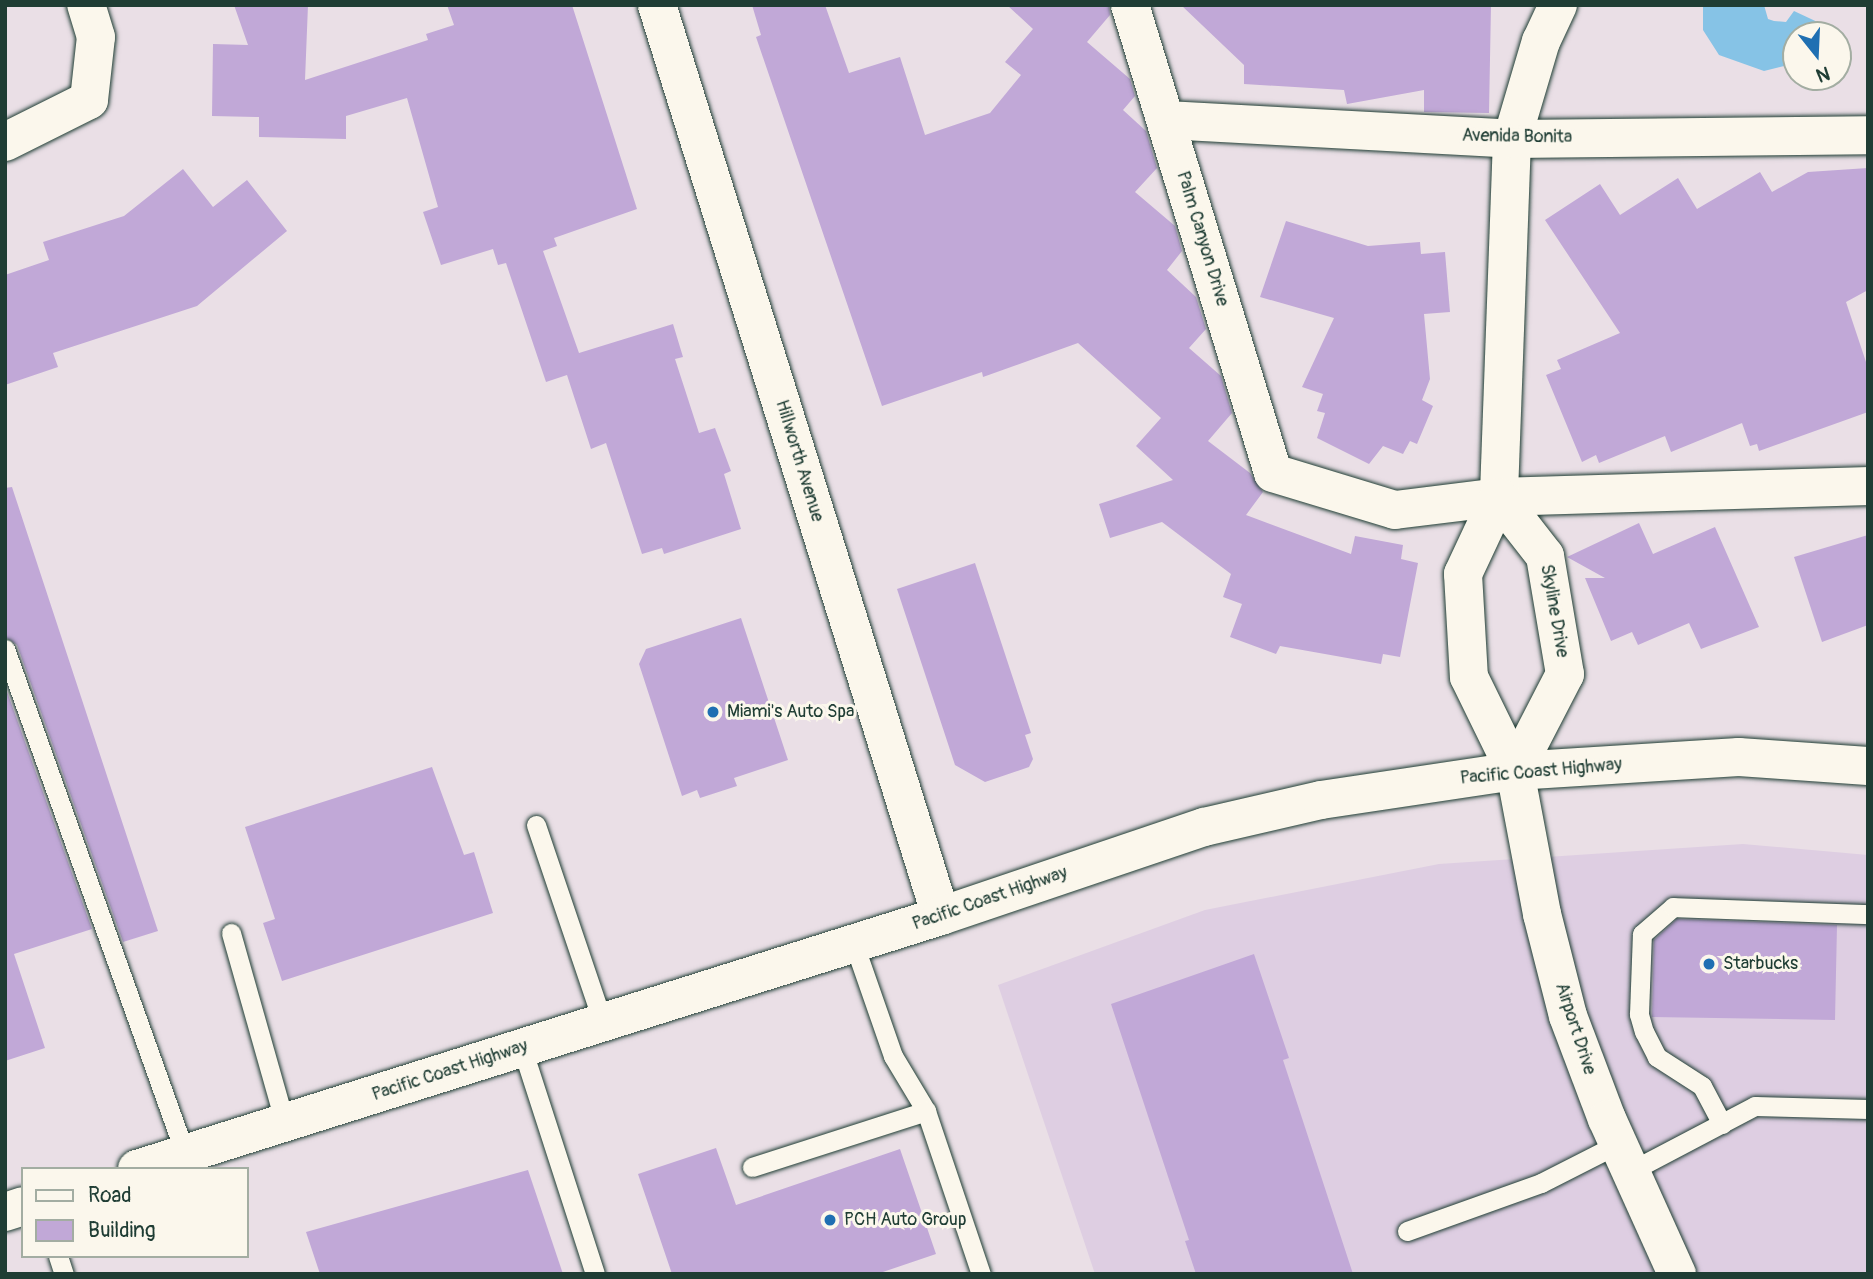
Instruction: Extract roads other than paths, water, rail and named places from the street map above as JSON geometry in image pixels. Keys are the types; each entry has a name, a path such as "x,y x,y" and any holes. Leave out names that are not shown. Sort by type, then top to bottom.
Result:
{"main road":[{"path":"5,142 89,100 96,37 86,5"},
{"name":"Hillworth Avenue","path":"657,5 941,916"},
{"name":"Palm Canyon Drive","path":"1130,5 1273,474 1395,510 1499,496"},
{"path":"1515,771 1469,677 1463,574 1499,496 1512,139 1541,41 1558,5"},
{"name":"Avenida Bonita","path":"1166,120 1512,139 1868,135"},
{"path":"1499,496 1868,486"},
{"name":"Skyline Drive","path":"1499,496 1545,556 1564,674 1515,771"},
{"name":"Pacific Coast Highway","path":"150,1167 188,1161 285,1124 941,916 1204,827 1321,800 1515,771 1739,757 1868,766"},
{"name":"Airport Drive","path":"1515,771 1542,914 1568,1016 1624,1157 1677,1274"}],"lane":[{"path":"5,649 188,1161"},
{"path":"536,825 603,1023"},
{"path":"1723,1124 1702,1086 1657,1057 1644,1032 1639,1014 1642,934 1673,907 1868,914"},
{"path":"231,933 285,1124"},
{"path":"854,944 893,1056 926,1111 981,1274"},
{"path":"522,1048 595,1274"},
{"path":"1407,1231 1541,1183 1723,1124 1755,1106 1868,1108"},
{"path":"752,1167 926,1111"}],"water":[{"path":"1703,5 1764,5 1768,19 1782,22 1782,66 1764,71 1719,55 1703,30"},
{"path":"1794,11 1815,21 1787,21"}],"place":[{"name":"Miami's Auto Spa","path":"713,712"},
{"name":"Starbucks","path":"1709,964"},
{"name":"PCH Auto Group","path":"830,1220"}]}
